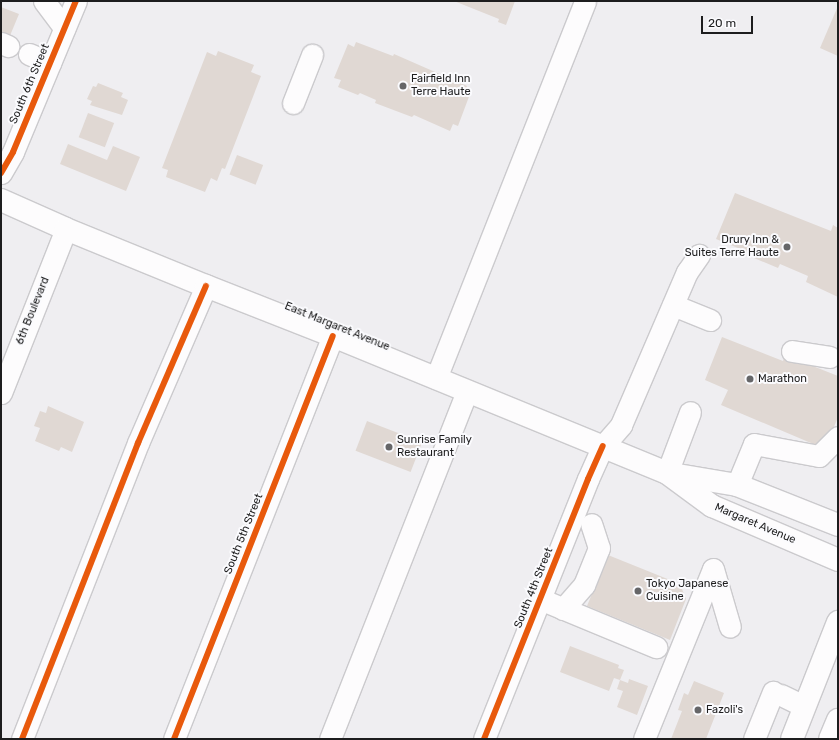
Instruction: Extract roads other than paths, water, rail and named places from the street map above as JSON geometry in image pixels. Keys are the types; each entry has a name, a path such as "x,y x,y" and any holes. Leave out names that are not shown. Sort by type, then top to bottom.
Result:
{"main road":[{"name":"East Margaret Avenue","path":"1,200 66,229 333,336 666,473"},
{"path":"666,473 737,485 838,525"},
{"name":"Margaret Avenue","path":"666,473 712,506 838,560"},
{"path":"792,739 838,622"},
{"path":"830,739 838,720"}],"street":[{"path":"44,1 64,28"},
{"name":"South 6th Street","path":"1,173 13,152 76,1"},
{"path":"436,378 585,1"},
{"path":"29,54 50,63"},
{"path":"293,103 312,55"},
{"name":"6th Boulevard","path":"1,393 66,229"},
{"name":"South 4th Street","path":"484,739 588,479 603,446 621,425 687,272 699,255"},
{"path":"22,739 138,444 206,286"},
{"path":"673,305 710,320"},
{"name":"South 5th Street","path":"174,739 333,336"},
{"path":"792,351 830,357"},
{"path":"330,739 467,391"},
{"path":"666,473 690,412"},
{"path":"737,485 754,444 819,456 838,437"},
{"path":"563,609 584,585 599,548 591,524"},
{"path":"644,739 713,569 730,627"},
{"path":"540,599 656,647"},
{"path":"754,739 777,694 804,706"}],"place":[{"name":"Fairfield Inn Terre Haute","path":"403,86"},
{"name":"Drury Inn & Suites Terre Haute","path":"787,247"},
{"name":"Marathon","path":"750,379"},
{"name":"Sunrise Family Restaurant","path":"389,447"},
{"name":"Tokyo Japanese Cuisine","path":"638,591"},
{"name":"Fazoli's","path":"698,710"}]}
